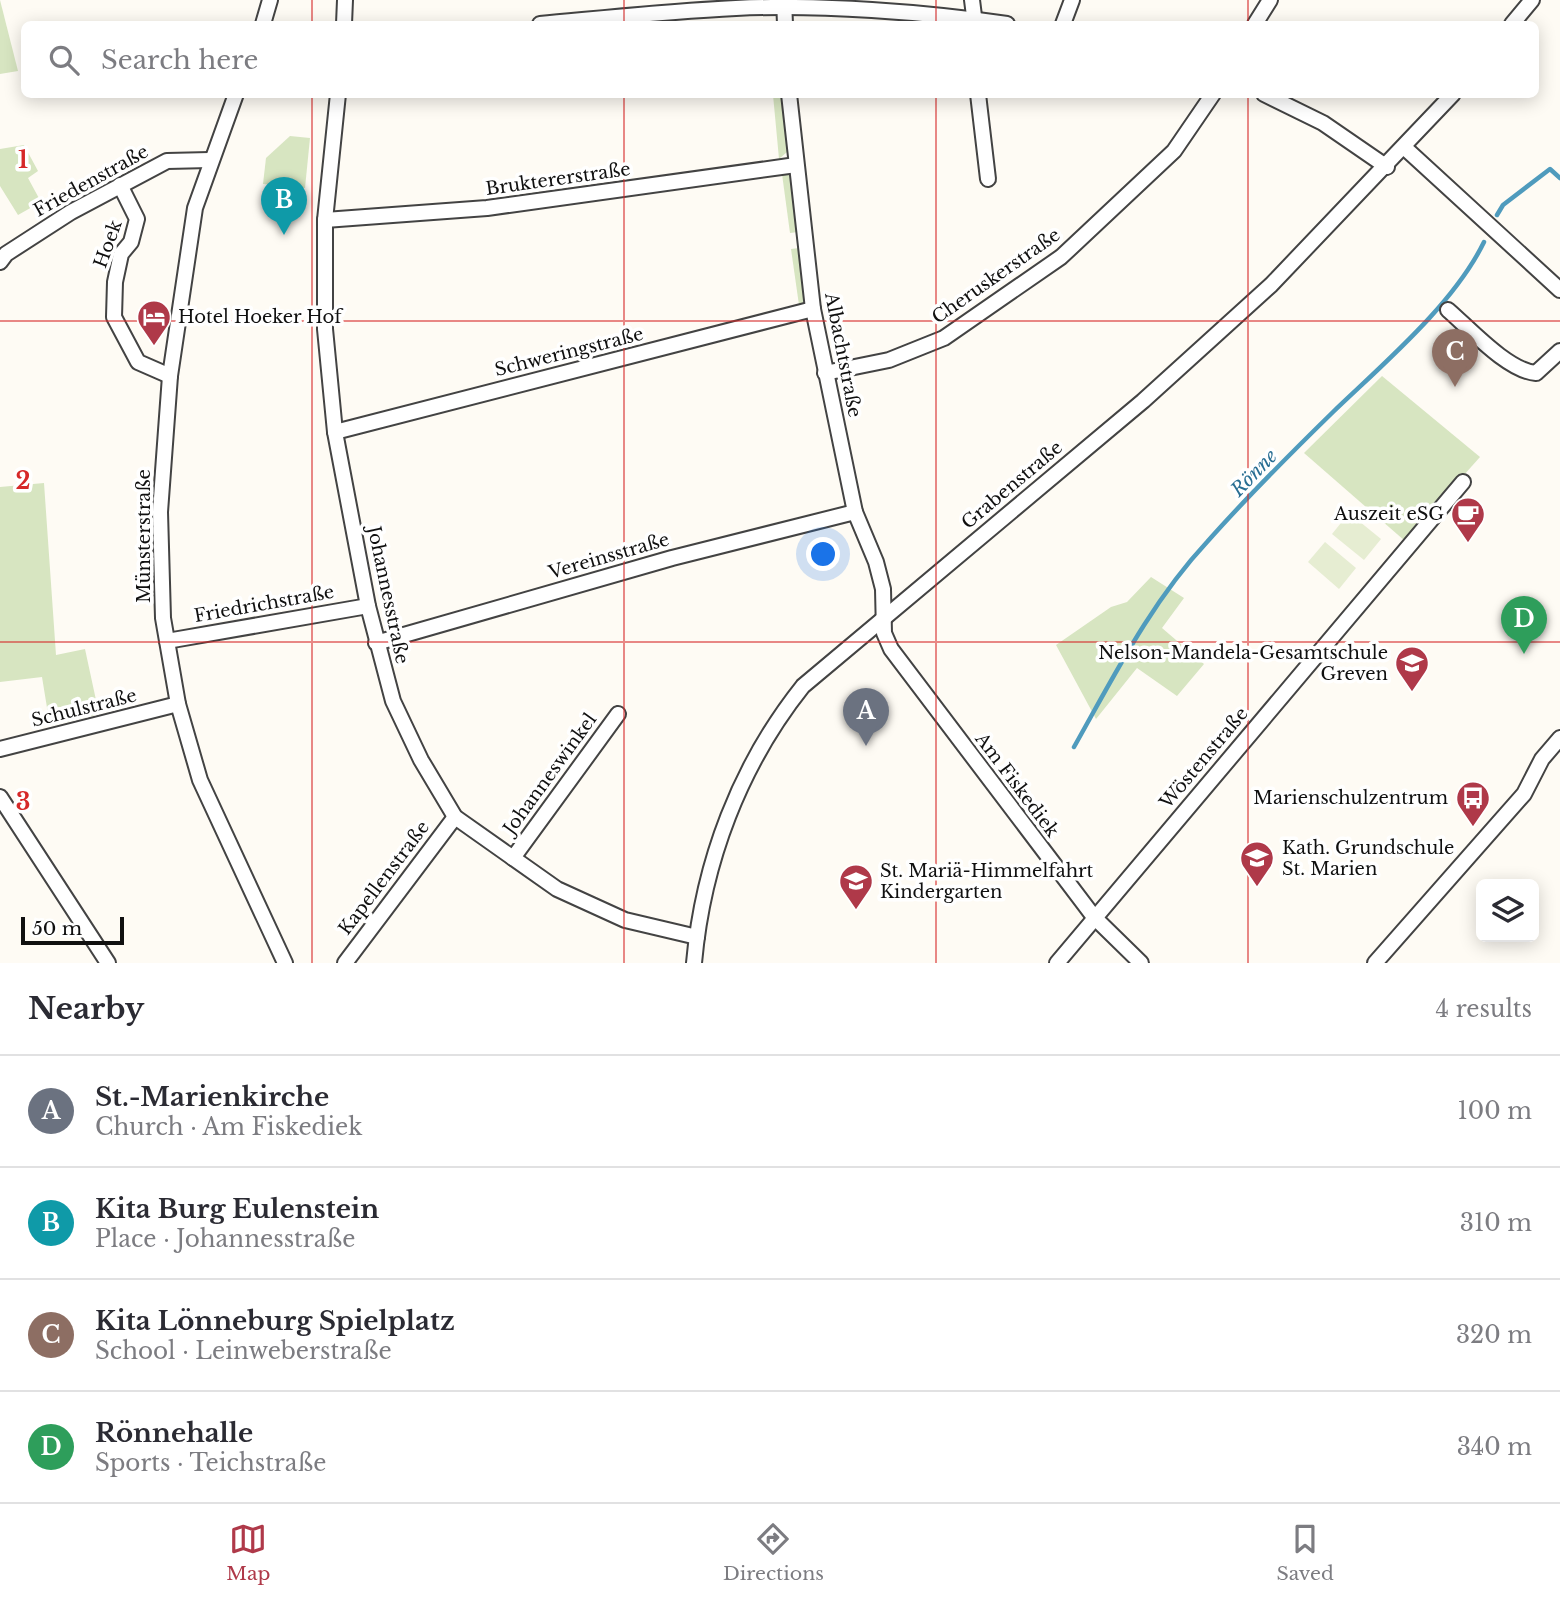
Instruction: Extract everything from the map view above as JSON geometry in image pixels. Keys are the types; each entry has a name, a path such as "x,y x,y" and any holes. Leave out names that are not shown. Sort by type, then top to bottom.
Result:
{"street":[{"path":"264,21 270,0"},
{"path":"344,21 345,0"},
{"path":"972,0 975,21"},
{"path":"1064,21 1072,0"},
{"path":"1257,21 1270,0"},
{"path":"1514,21 1532,0"},
{"path":"572,21 785,4 964,21"},
{"name":"Münsterstraße","path":"234,98 195,208 170,376 160,538 167,641 178,704 200,780 285,963"},
{"name":"Johannesstraße","path":"338,98 325,220 325,329 335,432 368,606 393,701 421,760 455,817 557,889 625,920 697,937"},
{"name":"Albachtstraße","path":"789,98 813,309 855,512 879,571 883,589 883,618"},
{"path":"978,98 988,179"},
{"name":"Cheruskerstraße","path":"825,373 888,360 944,338 1060,257 1174,151 1210,98"},
{"path":"1272,98 1323,123 1387,167"},
{"name":"Grabenstraße","path":"694,963 697,937 723,828 745,774 774,723 803,686 1143,401 1271,285 1387,167 1449,98"},
{"path":"1405,148 1560,289"},
{"name":"Friedenstraße","path":"0,262 6,254 71,212 167,161 210,160"},
{"name":"Bruktererstraße","path":"325,220 417,216 487,208 796,165"},
{"name":"Hoek","path":"120,185 137,219 131,242 121,254 115,282 114,317 138,362 170,376"},
{"name":"Schweringstraße","path":"335,432 813,309"},
{"path":"1448,310 1514,366 1527,372 1536,373 1560,351"},
{"name":"Wöstenstraße","path":"1057,963 1463,482"},
{"name":"Vereinsstraße","path":"376,643 672,558 855,512"},
{"name":"Friedrichstraße","path":"167,641 368,606"},
{"name":"Am Fiskediek","path":"883,618 884,633 901,666 1094,917 1141,963"},
{"name":"Schulstraße","path":"0,749 178,704"},
{"name":"Johanneswinkel","path":"513,858 618,714"},
{"path":"1375,963 1524,794 1542,759 1560,738"},
{"path":"0,797 108,963"},
{"name":"Kapellenstraße","path":"345,963 455,817"}],"green space":[{"path":"0,0 18,71 0,74"},
{"path":"773,98 781,98 787,152 779,159"},
{"path":"290,136 310,138 305,188 263,184 266,158"},
{"path":"24,145 38,171 28,178 41,202 18,215 0,186 0,149"},
{"path":"790,173 798,232 790,233 782,174"},
{"path":"799,248 806,304 799,305 791,249"},
{"path":"1382,376 1480,457 1405,541 1304,453"},
{"path":"44,483 56,655 85,649 99,714 50,726 42,677 0,682 0,487"},
{"path":"1349,513 1381,539 1364,560 1332,534"},
{"path":"1325,542 1356,568 1339,589 1308,562"},
{"path":"1151,577 1184,598 1162,628 1204,664 1177,696 1137,668 1096,719 1056,645 1111,607 1127,602"}],"waterway":[{"name":"Rönne","path":"1497,215 1503,205 1550,169 1560,178"},
{"name":"Rönne","path":"1074,747 1134,640 1187,565 1269,476 1416,332 1455,288 1484,242"}],"place":[{"name":"Kita Burg Eulenstein","path":"284,235"},
{"name":"Hotel Hoeker Hof","path":"154,347"},
{"name":"Kita Lönneburg Spielplatz","path":"1455,387"},
{"name":"Auszeit eSG","path":"1468,544"},
{"name":"Rönnehalle","path":"1524,654"},
{"name":"Nelson-Mandela-Gesamtschule Greven","path":"1412,693"},
{"name":"St.-Marienkirche","path":"866,746"},
{"name":"Marienschulzentrum","path":"1473,828"},
{"name":"Kath. Grundschule St. Marien","path":"1257,888"},
{"name":"St. Mariä-Himmelfahrt Kindergarten","path":"856,911"}]}
